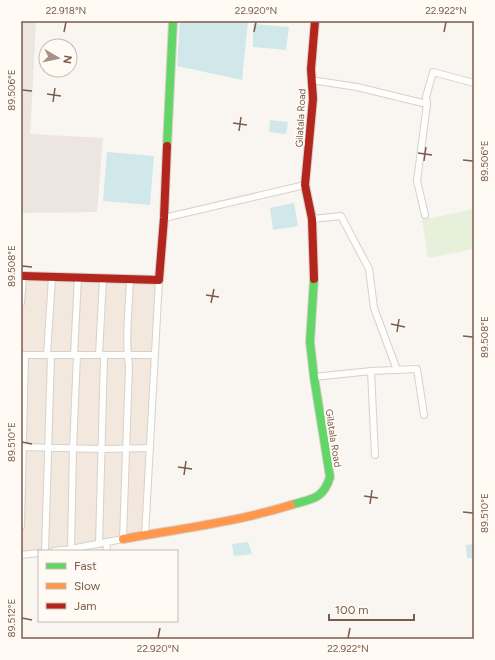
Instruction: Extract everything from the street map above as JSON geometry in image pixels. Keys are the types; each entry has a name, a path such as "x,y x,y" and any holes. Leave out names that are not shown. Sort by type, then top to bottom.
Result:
{"street":[{"path":"145,536 154,355 164,218 173,21"},
{"name":"Gilatala Road","path":"123,539 145,536 274,510 319,496 327,487 330,477 310,342 314,282 312,219 304,185 313,99 310,69 315,21"},
{"path":"425,215 417,181 427,104 426,97 433,72 474,83"},
{"path":"311,80 356,87 427,104"},
{"path":"164,218 304,185"},
{"path":"312,219 341,216 369,269 374,308 397,370"},
{"path":"21,303 22,276 159,280"},
{"path":"45,550 49,448 49,355 52,277"},
{"path":"71,549 78,277"},
{"path":"99,544 103,278"},
{"path":"62,550 123,539 127,449 129,366 127,355 130,279"},
{"path":"21,526 23,354 154,355"},
{"path":"314,377 371,371 418,369 424,415"},
{"path":"371,371 375,455"},
{"path":"22,447 101,449 150,448"},
{"path":"106,542 107,550"},
{"path":"21,554 38,553"}],"shaded area":[{"path":"21,21 36,21 30,134 103,138 97,212 22,213 21,251"},
{"path":"21,277 159,280 145,536 68,550 38,550 38,551 21,557"}],"green space":[{"path":"474,209 474,249 428,258 422,220"}],"water":[{"path":"180,21 248,21 242,80 177,66"},
{"path":"253,24 289,27 286,50 253,47"},
{"path":"270,120 288,122 286,134 269,132"},
{"path":"107,152 154,156 150,205 103,201"},
{"path":"294,203 298,226 273,230 270,208"},
{"path":"248,542 252,554 234,556 232,544"},
{"path":"474,544 474,558 467,558 466,545"}],"traffic: fast":[{"path":"167,146 173,21"},
{"path":"291,505 310,500 320,494 327,485 330,477 310,342 314,279"}],"traffic: slow":[{"path":"123,539 228,521 291,505"}],"traffic: jam":[{"path":"314,279 312,219 305,185 313,99 311,69 315,21"},
{"path":"23,276 159,280 164,218 167,146"}]}
